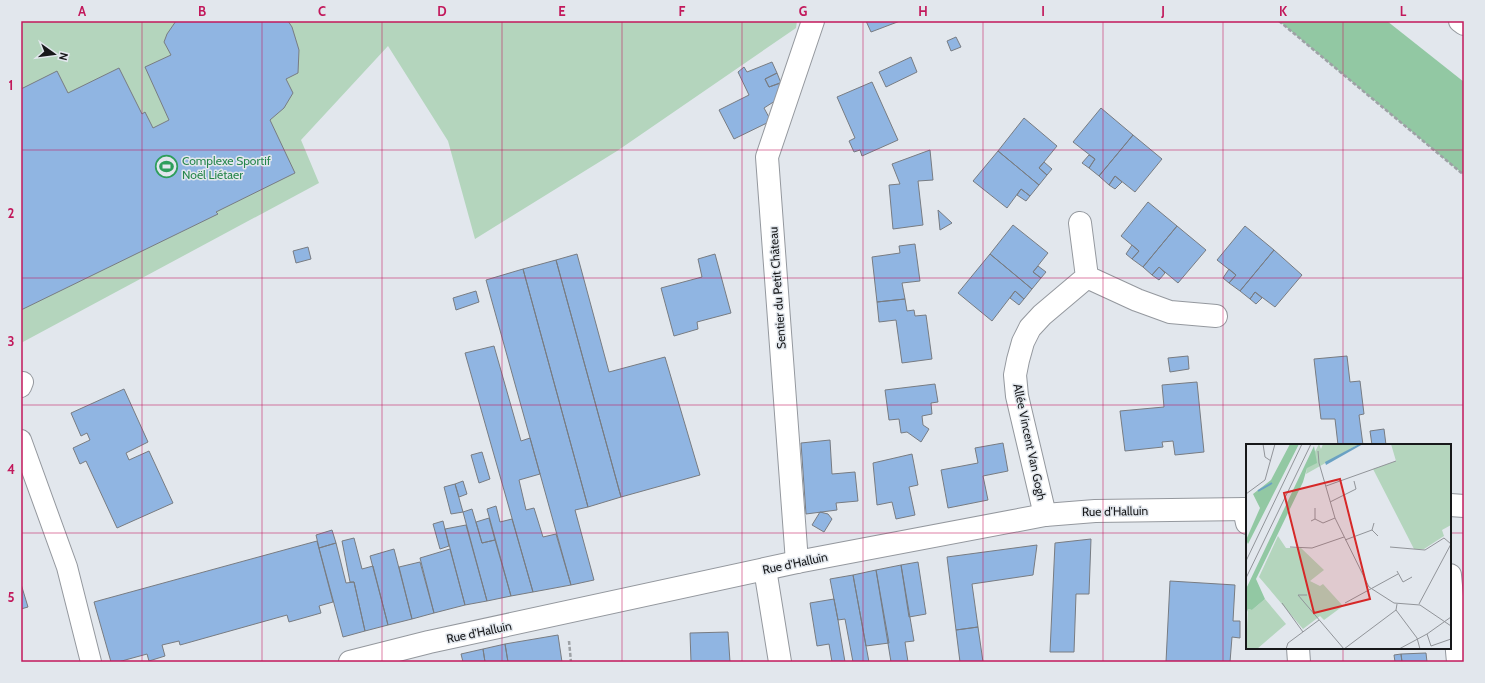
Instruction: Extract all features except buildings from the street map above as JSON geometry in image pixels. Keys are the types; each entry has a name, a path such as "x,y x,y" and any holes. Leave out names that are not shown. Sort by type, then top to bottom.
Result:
{"main road":[{"name":"Sentier du Petit Château","path":"797,562 767,157 813,21"},
{"path":"1460,21 1464,24"},
{"path":"1080,223 1087,277 1137,300 1170,312 1216,316"},
{"name":"Allée Vincent Van Gogh","path":"1045,515 1017,396 1016,375 1018,360 1023,342 1030,328 1042,315 1087,277"},
{"path":"1451,504 1464,502"},
{"path":"1451,504 1464,506"},
{"name":"Rue d'Halluin","path":"350,662 428,642 797,562 1045,515 1095,511 1246,514"},
{"path":"765,569 780,662"},
{"path":"1451,587 1458,662"},
{"path":"1298,649 1299,662"}],"lane":[{"path":"21,440 68,567 91,662"}],"path":[{"path":"1279,21 1464,175"}],"green space":[{"name":"Complexe Sportif Noël Liétaer","path":"21,21 797,21 796,28 617,151 475,239 448,141 388,46 301,140 319,183 21,343"},
{"path":"1279,21 1387,21 1464,82 1464,175"}],"place":[{"name":"Complexe Sportif Noël Liétaer","path":"167,167"}]}
